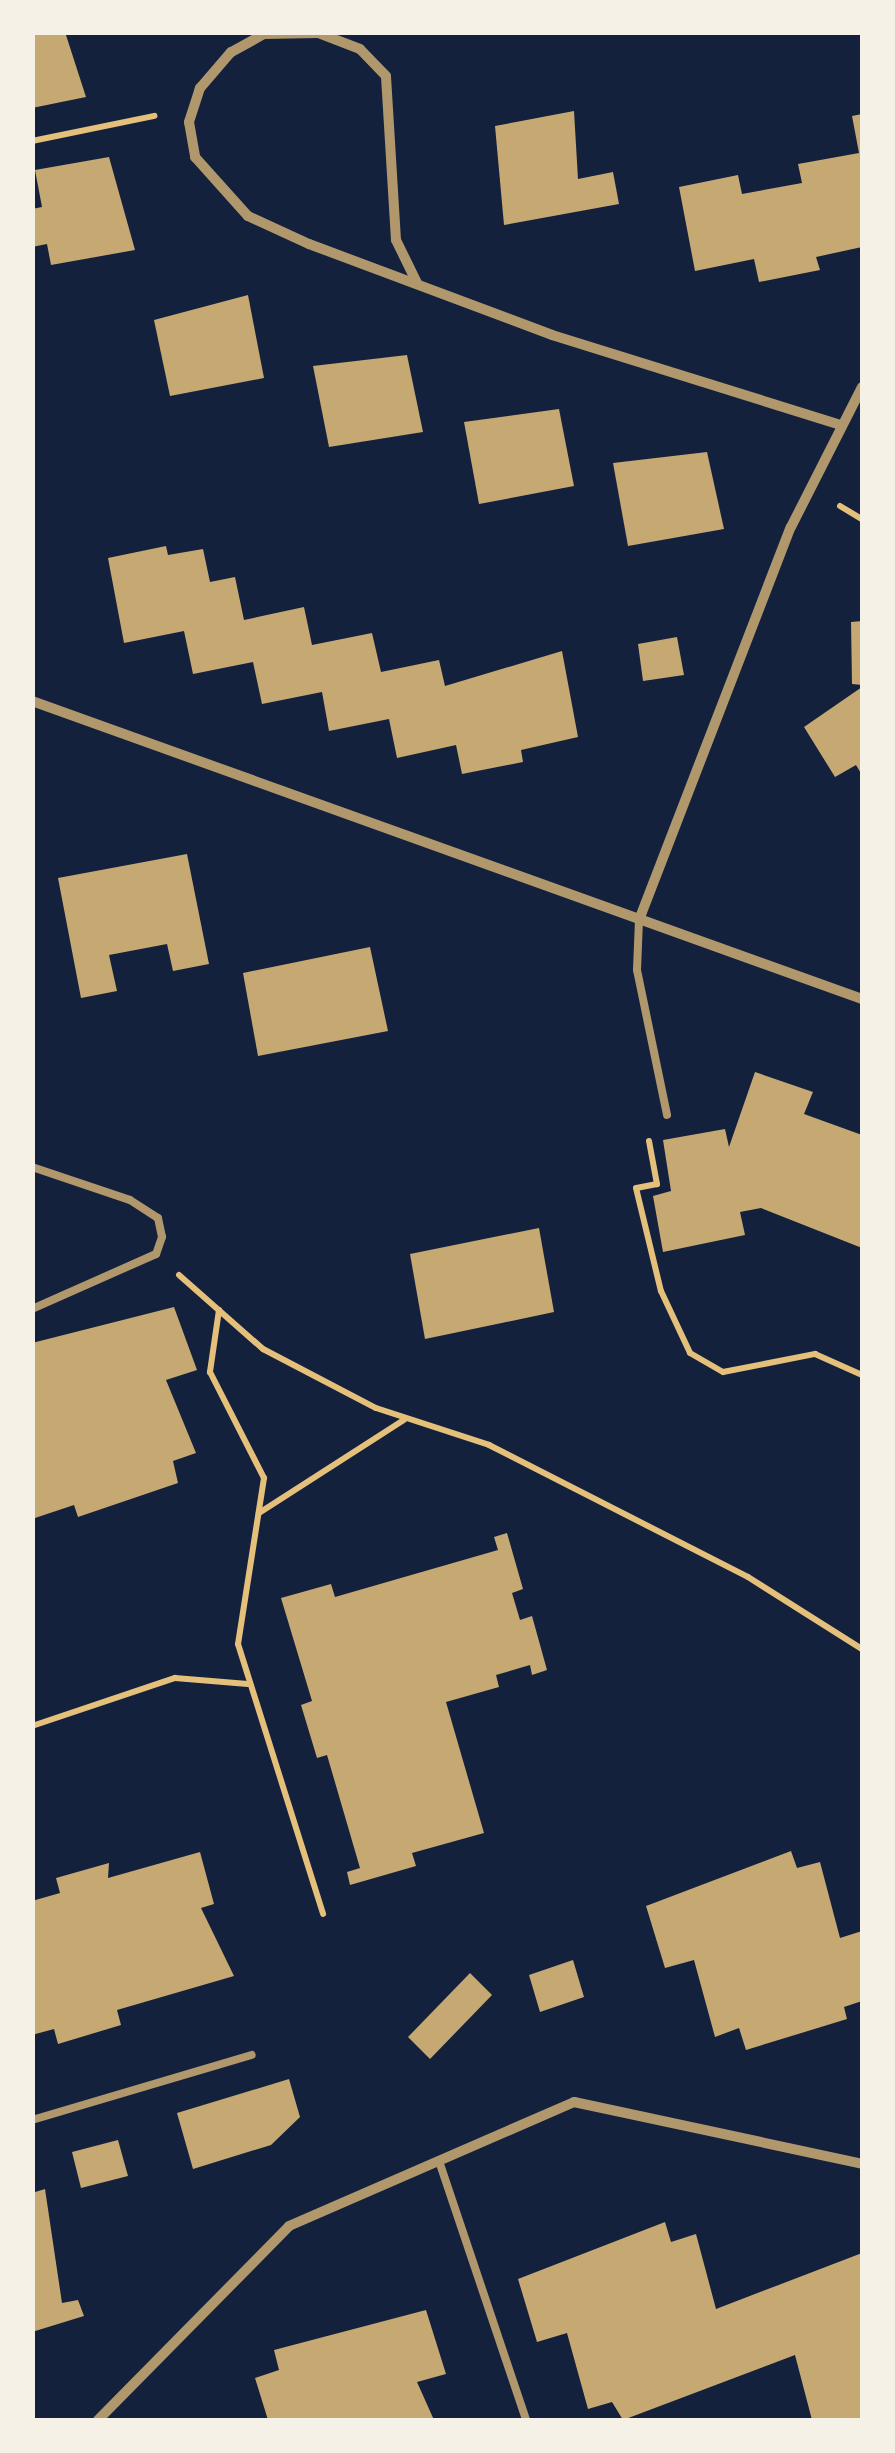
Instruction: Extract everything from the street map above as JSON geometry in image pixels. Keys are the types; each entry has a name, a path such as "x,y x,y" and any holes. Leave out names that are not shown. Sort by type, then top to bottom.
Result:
{"street":[{"path":"418,284 396,240 386,76 360,49 318,32 264,34 231,52 193,108 195,157 248,216 418,284 837,424"},
{"path":"639,920 837,424 862,388"},
{"path":"32,701 862,998"},
{"path":"98,2420 290,2226 574,2102 862,2164"}],"lane":[{"path":"639,920 637,970 668,1115"},
{"path":"32,1167 158,1218 156,1254 32,1309"},
{"path":"32,2120 252,2054"},
{"path":"438,2161 526,2420"}],"path":[{"path":"32,141 193,108"},
{"path":"668,1115 646,1128 657,1184 636,1188 660,1291 690,1352 724,1372 815,1354 862,1375"},
{"path":"156,1254 263,1349 404,1419 506,1454 748,1577 862,1649"},
{"path":"219,1310 210,1372 264,1478 238,1644 323,1914"},
{"path":"258,1514 404,1419"},
{"path":"32,1726 175,1678 248,1684"}],"building":[{"path":"32,32 65,32 86,97 32,108"},
{"path":"574,111 578,179 613,172 619,204 504,225 495,126"},
{"path":"862,114 862,247 816,257 820,270 759,282 754,259 695,271 679,187 738,175 742,194 802,183 798,164 859,153 852,116"},
{"path":"109,157 135,250 51,265 47,244 32,247 32,209 42,207 35,170"},
{"path":"248,295 264,378 170,396 154,320"},
{"path":"407,355 423,432 329,447 313,366"},
{"path":"559,409 574,486 479,504 464,422"},
{"path":"707,452 724,529 628,546 613,463"},
{"path":"166,546 168,555 203,549 210,582 235,577 244,620 304,607 312,645 372,633 381,672 439,660 445,686 562,651 578,737 521,750 523,762 462,774 456,745 397,758 389,719 329,731 322,692 262,704 253,662 193,674 184,631 124,643 108,558"},
{"path":"862,621 862,685 852,684 851,622"},
{"path":"677,637 684,675 643,681 638,644"},
{"path":"862,687 862,775 856,765 835,777 804,727"},
{"path":"187,854 209,964 173,971 167,944 109,955 117,991 81,998 58,878"},
{"path":"370,947 388,1031 258,1056 243,973"},
{"path":"755,1072 813,1092 804,1114 862,1135 862,1248 761,1208 740,1212 745,1235 663,1252 653,1196 671,1191 663,1140 725,1129 729,1147"},
{"path":"539,1228 554,1312 425,1339 410,1254"},
{"path":"174,1307 197,1370 166,1380 196,1453 173,1461 178,1483 78,1517 74,1505 32,1519 32,1343"},
{"path":"507,1533 523,1589 512,1593 520,1620 532,1616 547,1670 532,1675 530,1665 496,1675 499,1687 446,1702 484,1833 412,1853 416,1866 350,1885 347,1872 360,1868 327,1755 317,1758 301,1705 312,1701 281,1598 331,1584 335,1597 498,1550 494,1537"},
{"path":"791,1851 797,1868 820,1862 840,1938 862,1931 862,2001 844,2007 847,2019 746,2050 739,2028 715,2037 694,1960 665,1968 646,1906"},
{"path":"200,1852 214,1904 201,1908 234,1976 117,2010 121,2025 58,2044 54,2029 32,2035 32,1901 60,1893 56,1878 109,1863 108,1878"},
{"path":"573,1960 584,1997 540,2012 529,1975"},
{"path":"470,1973 492,1995 430,2059 408,2037"},
{"path":"289,2079 300,2117 271,2145 193,2169 177,2113"},
{"path":"118,2140 128,2176 81,2188 72,2152"},
{"path":"45,2189 62,2303 78,2300 84,2316 32,2332 32,2193"},
{"path":"665,2222 671,2242 696,2234 716,2309 862,2253 862,2420 812,2420 795,2355 623,2420 612,2402 588,2409 567,2333 537,2342 518,2279"},
{"path":"426,2310 446,2374 417,2382 434,2420 268,2420 255,2378 279,2370 274,2350"}]}
